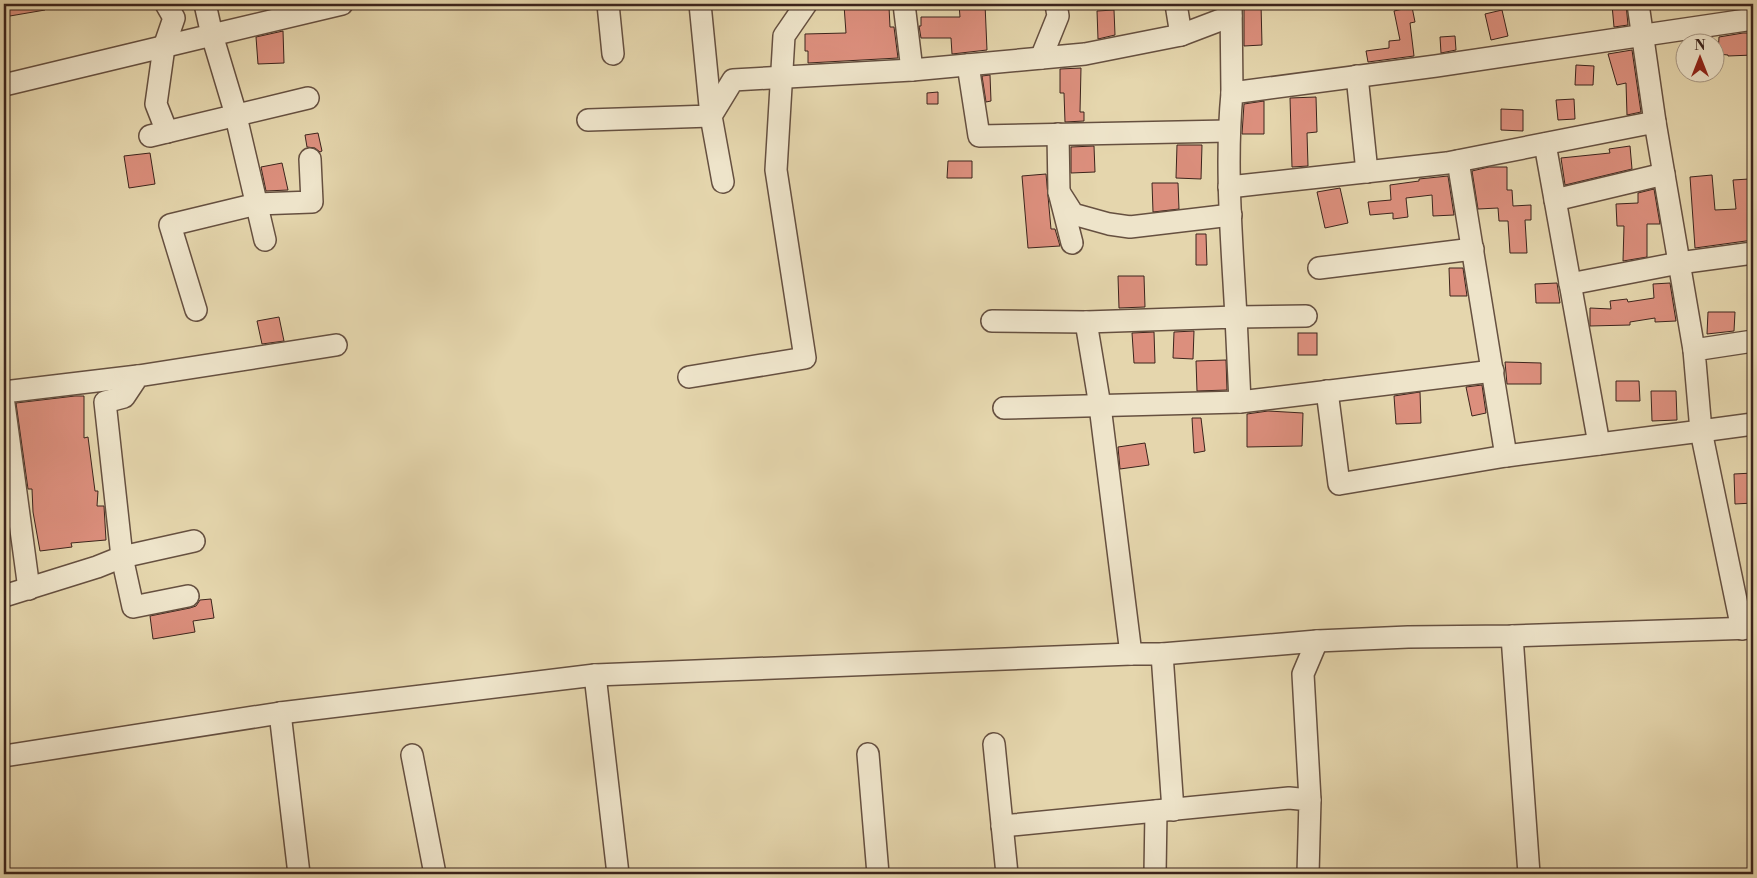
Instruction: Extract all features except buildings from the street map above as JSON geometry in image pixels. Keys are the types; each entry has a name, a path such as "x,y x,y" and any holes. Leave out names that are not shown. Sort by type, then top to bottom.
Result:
{"street":[{"path":"166,4 174,18 164,47 156,104 158,134 308,98"},
{"path":"205,4 212,35 236,115 266,240"},
{"path":"4,85 342,4"},
{"path":"608,4 613,54"},
{"path":"700,4 710,116 722,182"},
{"path":"689,377 805,358 776,170 784,36 806,4"},
{"path":"904,4 912,70"},
{"path":"1041,58 1058,16 1056,4"},
{"path":"1176,4 1181,35"},
{"path":"4,756 280,713 595,675 1162,654 1317,641 1408,637 1747,629 1701,430 1694,350 1655,122 1638,4"},
{"path":"710,116 733,80 912,70 1085,54 1181,35 1231,10 1232,92 1228,131 1229,187 1240,402"},
{"path":"1232,92 1357,76 1753,18"},
{"path":"968,65 979,136 1228,131"},
{"path":"1357,76 1367,172"},
{"path":"588,120 710,116"},
{"path":"1229,187 1458,161 1655,122"},
{"path":"1058,134 1059,192 1072,243"},
{"path":"1545,144 1599,444"},
{"path":"196,310 170,225 257,204 312,202 310,159"},
{"path":"1458,161 1506,456"},
{"path":"1555,200 1664,174"},
{"path":"1059,192 1073,214 1109,224 1130,227 1231,215"},
{"path":"1319,268 1473,249"},
{"path":"1570,284 1679,264 1753,253"},
{"path":"992,320 1086,322 1306,316"},
{"path":"1086,322 1100,406 1131,654"},
{"path":"1694,350 1753,341"},
{"path":"4,392 138,376 336,345"},
{"path":"1004,408 1240,402 1493,370"},
{"path":"138,376 124,397 104,402 122,557 133,606 188,596"},
{"path":"1327,391 1339,484 1506,456 1753,424"},
{"path":"4,404 29,589"},
{"path":"4,596 97,567 122,557 194,540"},
{"path":"1512,636 1529,874"},
{"path":"1308,874 1310,800 1303,674 1317,641"},
{"path":"1154,874 1165,811 1162,654"},
{"path":"595,675 618,874"},
{"path":"280,713 299,874"},
{"path":"994,744 1006,874"},
{"path":"868,754 878,874"},
{"path":"412,755 435,874"},
{"path":"1002,826 1289,798 1310,800"}]}
